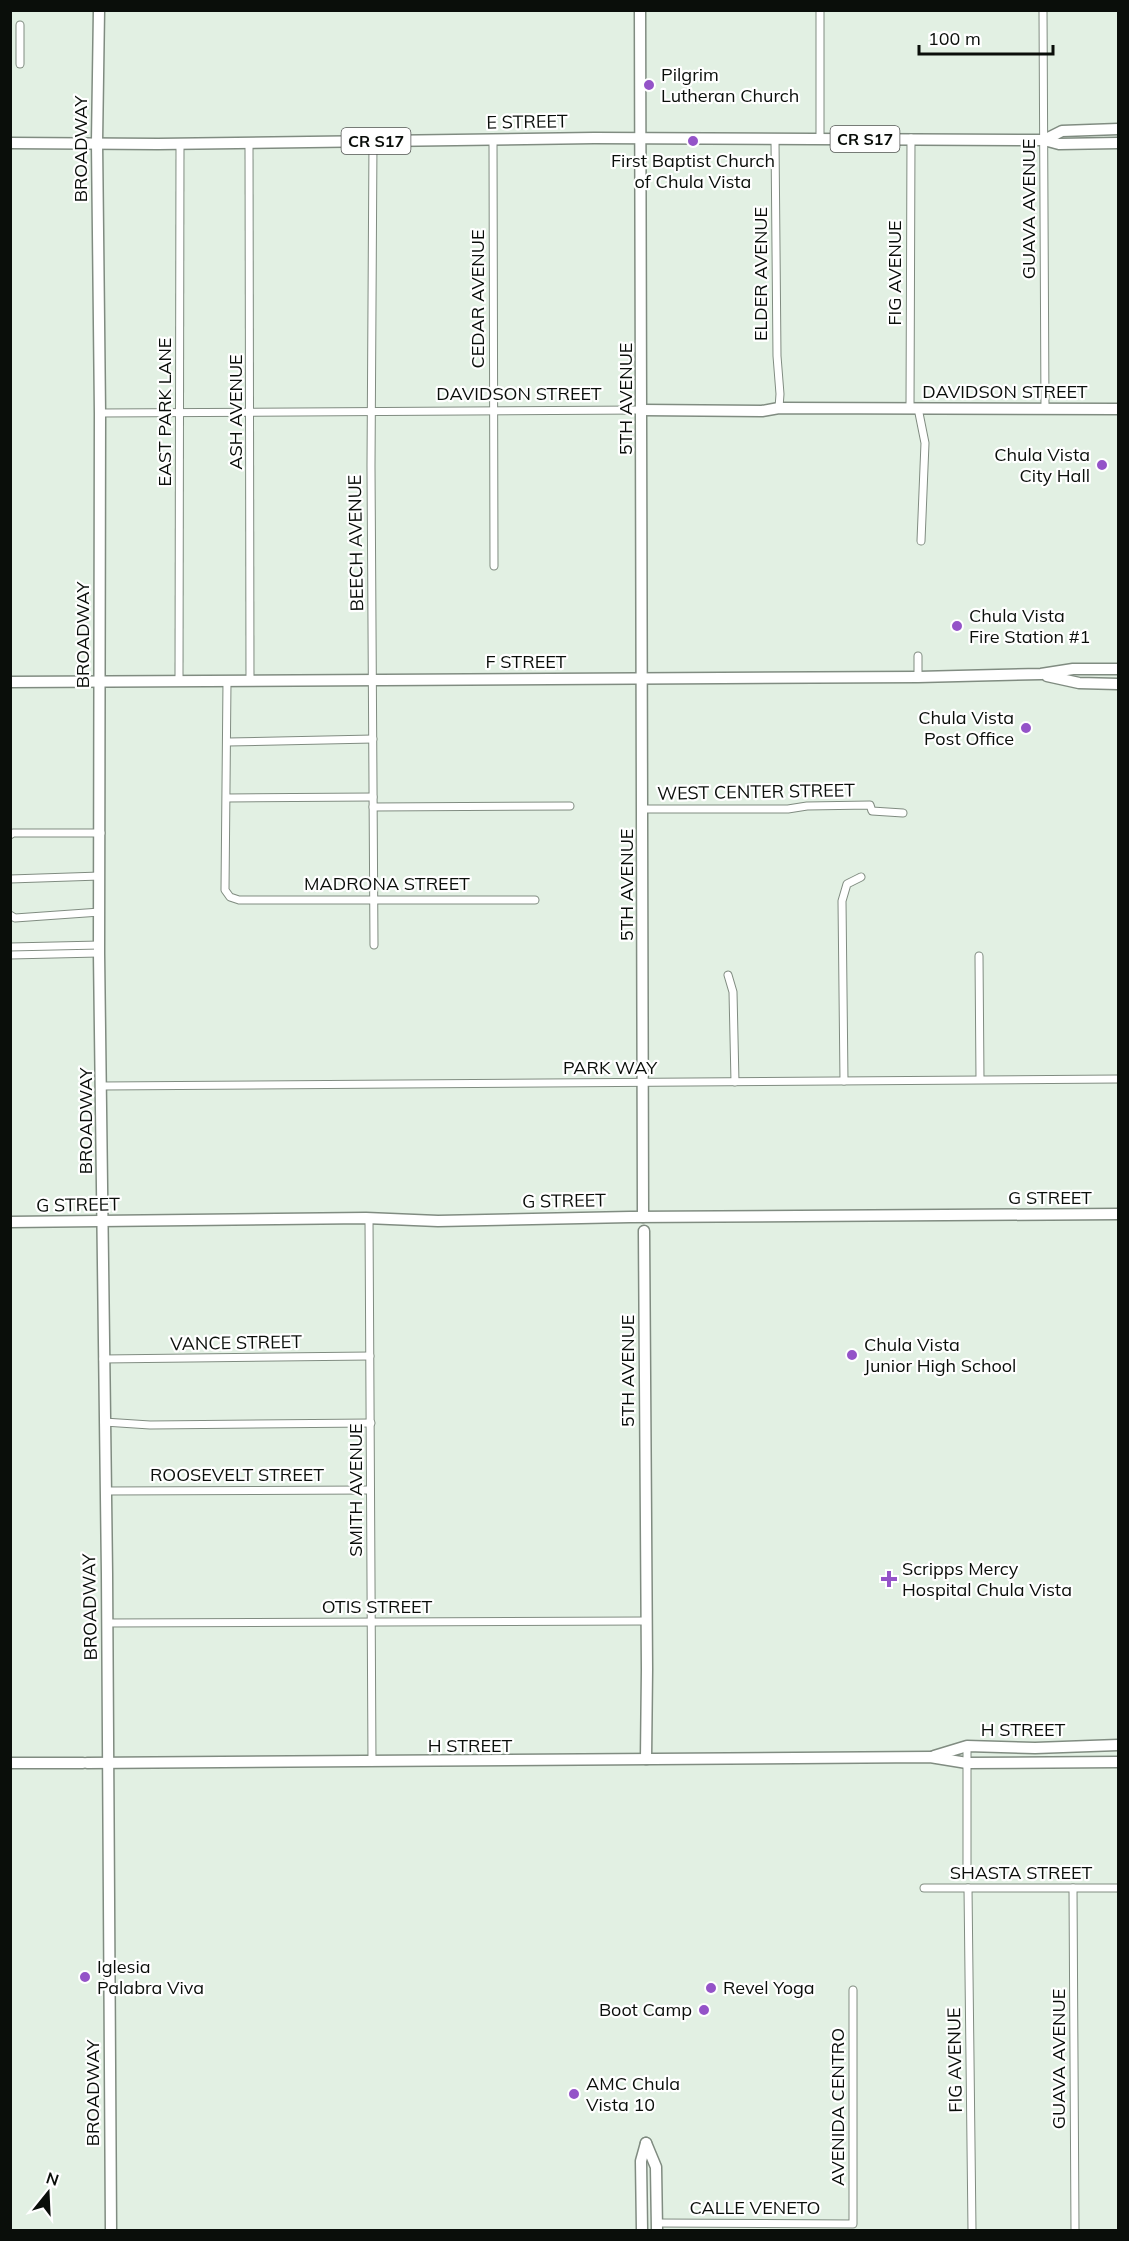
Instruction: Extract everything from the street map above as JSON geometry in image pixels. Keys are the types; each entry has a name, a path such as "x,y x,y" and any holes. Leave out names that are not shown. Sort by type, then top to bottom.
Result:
{"main road":[{"name":"BROADWAY","path":"99,10 97,142 100,413 99,949 111,2230"},
{"name":"5TH AVENUE","path":"640,10 643,1217"},
{"name":"E STREET","path":"1044,140 1062,131 1119,129"},
{"name":"E STREET","path":"10,143 642,138 776,140 911,138 1044,140 1059,144 1119,143"},
{"name":"DAVIDSON STREET","path":"642,410 1119,409"},
{"name":"F STREET","path":"10,682 918,677 1041,674 1073,669 1119,669"},
{"name":"F STREET","path":"1041,674 1079,683 1119,684"},
{"name":"G STREET","path":"10,1222 369,1218 438,1221 643,1217 1119,1214"},
{"name":"5TH AVENUE","path":"644,1231 646,1759"},
{"name":"H STREET","path":"930,1757 967,1746 1035,1748 1119,1745"},
{"name":"H STREET","path":"10,1762 498,1763 646,1759 930,1757 967,1763 1119,1762"},
{"path":"642,2230 641,2161 646,2144 656,2167 657,2227"}],"street":[{"path":"820,10 820,139"},
{"name":"GUAVA AVENUE","path":"1043,10 1045,408"},
{"path":"20,25 20,64"},
{"name":"FIG AVENUE","path":"911,138 914,408 925,443 921,541"},
{"name":"CEDAR AVENUE","path":"493,139 494,566"},
{"name":"ELDER AVENUE","path":"776,140 779,408"},
{"name":"BEECH AVENUE","path":"373,141 371,411 374,945"},
{"name":"ASH AVENUE","path":"249,142 250,681"},
{"name":"EAST PARK LANE","path":"179,682 180,143"},
{"name":"DAVIDSON STREET","path":"100,413 642,410"},
{"path":"918,656 918,677"},
{"path":"227,682 227,798 373,796"},
{"path":"228,742 373,739"},
{"name":"MADRONA STREET","path":"227,798 225,890 230,897 238,900 535,900"},
{"name":"WEST CENTER STREET","path":"642,809 788,809 807,806 870,805 872,811 903,813"},
{"path":"373,807 570,806"},
{"path":"11,833 101,833"},
{"path":"10,879 100,876"},
{"path":"844,1081 842,901 847,884 861,877"},
{"path":"10,915 15,918 100,912"},
{"path":"10,946 99,949"},
{"path":"10,955 99,949"},
{"path":"979,957 980,1079"},
{"path":"729,975 733,992 735,1082"},
{"name":"PARK WAY","path":"102,1086 1119,1079"},
{"name":"5TH AVENUE","path":"643,1217 644,1231"},
{"name":"SMITH AVENUE","path":"369,1218 372,1762"},
{"name":"VANCE STREET","path":"103,1359 370,1356"},
{"path":"104,1422 150,1425 371,1423"},
{"name":"ROOSEVELT STREET","path":"105,1491 370,1490"},
{"name":"OTIS STREET","path":"107,1623 646,1621"},
{"path":"967,1746 967,1869"},
{"name":"SHASTA STREET","path":"924,1888 1119,1888"},
{"name":"FIG AVENUE","path":"968,1888 972,2230"},
{"name":"GUAVA AVENUE","path":"1073,1888 1075,2230"},
{"name":"AVENIDA CENTRO","path":"853,2224 854,1990"},
{"name":"CALLE VENETO","path":"657,2227 853,2224"}],"place":[{"name":"Pilgrim Lutheran Church","path":"649,85"},
{"name":"First Baptist Church of Chula Vista","path":"693,141"},
{"name":"Chula Vista City Hall","path":"1102,465"},
{"name":"Chula Vista Fire Station #1","path":"957,626"},
{"name":"Chula Vista Post Office","path":"1026,728"},
{"name":"Chula Vista Junior High School","path":"852,1355"},
{"name":"Scripps Mercy Hospital Chula Vista","path":"889,1579"},
{"name":"Iglesia Palabra Viva","path":"85,1977"},
{"name":"Revel Yoga","path":"711,1988"},
{"name":"Boot Camp","path":"704,2010"},
{"name":"AMC Chula Vista 10","path":"574,2094"}]}
